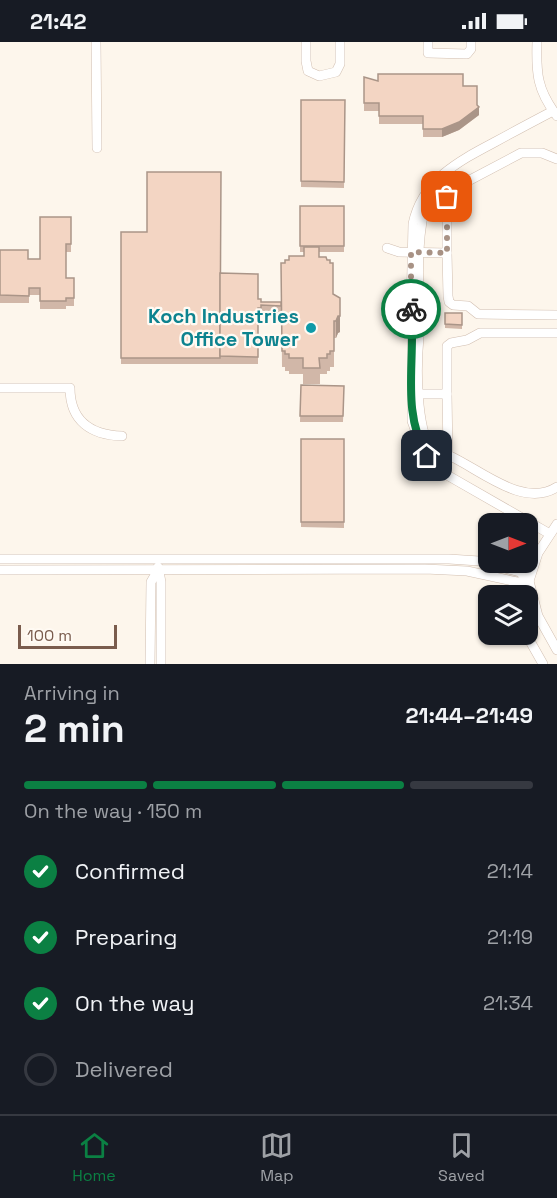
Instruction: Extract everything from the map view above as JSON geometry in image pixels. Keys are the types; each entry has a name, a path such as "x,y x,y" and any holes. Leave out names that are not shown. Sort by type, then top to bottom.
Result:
{"lane":[{"path":"96,42 97,148"},
{"path":"306,42 308,70 319,76 336,72 340,64 340,42"},
{"path":"428,42 429,53 436,54 467,54 471,49 471,42"},
{"path":"537,42 538,82 555,113 455,164 431,187 422,216 415,252 415,309 422,322 415,337 412,421 417,438 427,456 447,475 550,534"},
{"path":"557,159 542,153 521,153 451,190 447,197 449,302 453,305 468,306 478,314 557,315"},
{"path":"387,248 399,252 447,253"},
{"path":"557,333 480,333 447,346 448,455 514,490 528,494 545,494 557,487"},
{"path":"415,337 422,433 441,469"},
{"path":"0,388 70,388 70,399 75,413 92,430 98,434 122,436"},
{"path":"419,394 447,394"},
{"path":"528,585 538,553 557,524"},
{"path":"0,559 467,560 520,572 529,581 538,616 557,650"},
{"path":"159,559 158,570 166,647 161,664"},
{"path":"339,559 339,570"},
{"path":"0,570 467,571 517,582 529,581"},
{"path":"150,664 151,582 158,570"},
{"path":"532,645 543,664"}],"building":[{"path":"378,74 463,74 463,86 477,86 477,105 479,107 459,122 442,129 423,129 423,116 379,116 379,103 364,103 364,77 378,81"},
{"path":"301,100 345,100 344,182 301,181"},
{"path":"147,172 221,172 220,358 121,358 121,232 147,232"},
{"path":"300,206 344,206 344,246 300,246"},
{"path":"40,217 71,217 71,244 66,244 66,278 74,278 74,298 66,298 66,301 40,301 40,288 29,288 29,296 0,295 0,250 28,250 28,259 40,259"},
{"name":"Koch Industries Office Tower","path":"304,247 319,247 319,257 326,257 330,263 333,263 333,294 340,298 340,316 334,321 334,351 327,354 327,358 319,358 320,368 303,368 303,358 289,358 289,354 282,351 281,263 289,260 289,256 304,256"},
{"path":"220,273 258,274 258,299 261,299 261,302 281,302 281,306 261,305 261,308 258,308 258,357 220,356"},
{"path":"445,313 462,313 462,325 445,324"},
{"path":"301,385 344,386 343,416 300,416"},
{"path":"301,439 344,439 344,522 301,522"}],"way so far":[{"path":"411,309 411,252 447,253 447,197"}],"place":[{"name":"Koch Industries Office Tower","path":"311,328"}],"route":[{"path":"411,309 408,322 412,336 412,421 427,456"}]}
